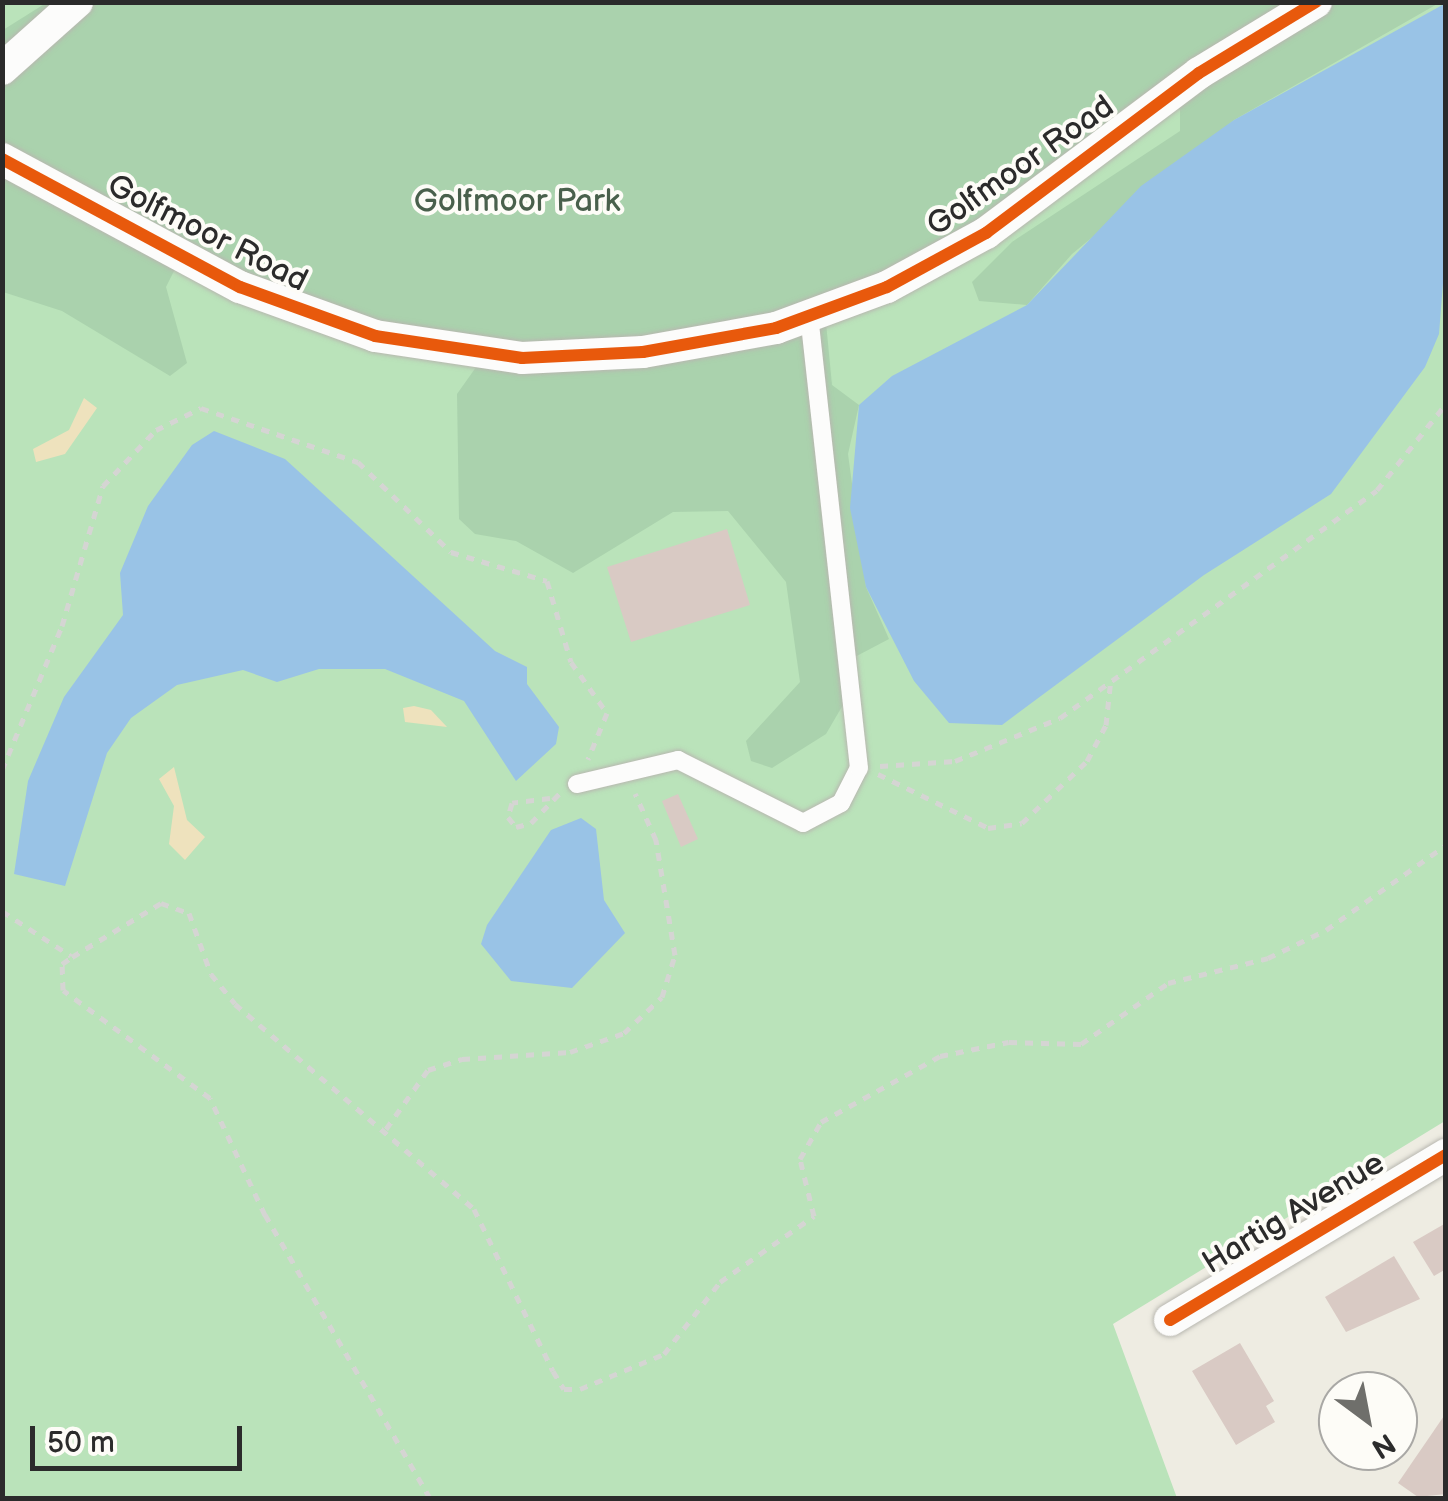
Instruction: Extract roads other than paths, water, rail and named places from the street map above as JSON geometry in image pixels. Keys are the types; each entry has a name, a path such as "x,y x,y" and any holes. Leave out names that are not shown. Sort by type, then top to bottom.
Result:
{"street":[{"path":"2,69 77,2"},
{"name":"Golfmoor Road","path":"2,159 240,287 374,336 574,359 724,341 809,318 986,233 1198,73 1316,2"},
{"name":"Hartig Avenue","path":"1170,1320 1446,1155"}],"lane":[{"path":"577,784 617,778 678,760 802,823 841,803 859,768 809,318"}],"water":[{"path":"1446,3 1445,258 1439,334 1425,367 1331,494 1204,575 1002,725 949,723 914,681 866,587 850,508 859,405 892,376 1027,305 1141,186 1234,120"},
{"path":"214,431 285,459 495,651 527,667 527,684 559,727 556,744 516,781 464,701 385,669 319,669 277,682 243,670 177,685 131,718 107,753 65,886 14,874 28,781 64,697 123,615 120,573 148,506 192,445"},
{"path":"581,818 596,829 604,900 625,933 572,988 511,981 481,944 487,925 551,830"}],"park label":[{"name":"Golfmoor Park","path":"517,202"}]}
